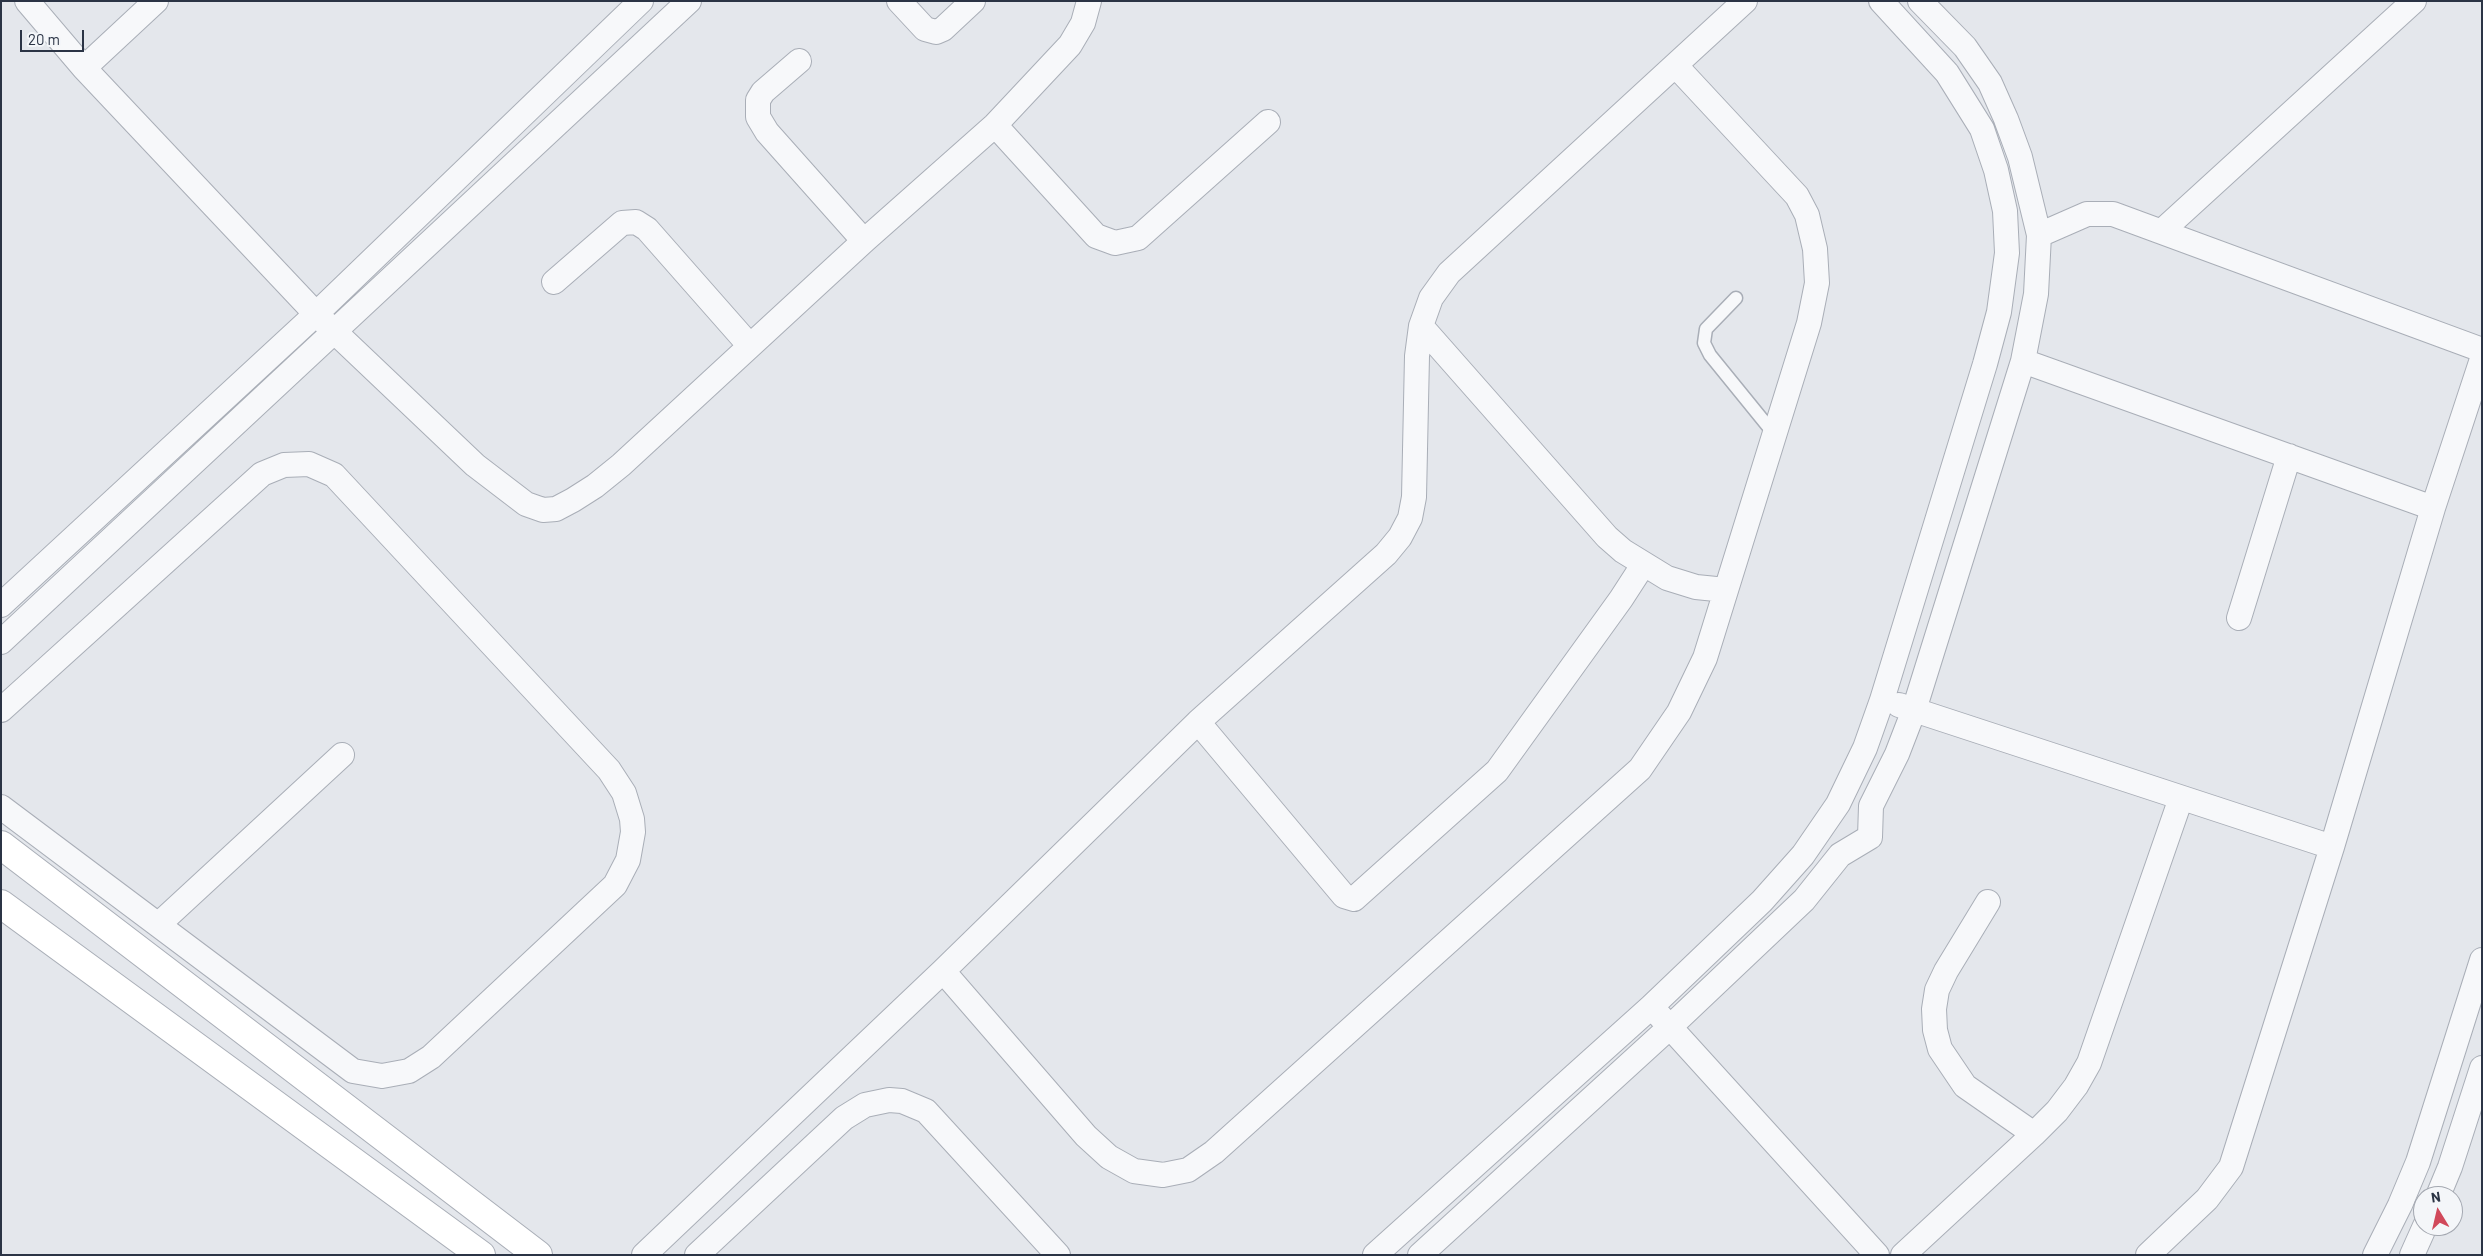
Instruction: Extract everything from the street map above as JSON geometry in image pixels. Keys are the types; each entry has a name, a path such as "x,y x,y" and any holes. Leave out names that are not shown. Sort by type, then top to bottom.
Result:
{"street":[{"path":"27,1 84,68 335,333 475,465 526,504 543,510 556,508 595,486 994,125 1070,45 1083,23 1089,1"},
{"path":"84,68 156,1"},
{"path":"1,604 316,314 641,1"},
{"path":"1,642 335,333 689,1"},
{"path":"899,1 925,29 932,32 943,29 973,1"},
{"path":"644,1255 943,970 1198,722 1386,554 1400,537 1410,518 1414,497 1417,356 1421,326 1431,298 1449,273 1745,1"},
{"path":"1375,1255 1651,1007 1762,901 1803,855 1838,804 1865,748 1882,700 2000,312 2007,253 2005,211 1996,170 1982,129 1947,73 1881,1"},
{"path":"1403,1230 1424,1254 1670,1027 1804,900 1840,855 1870,837 1871,806 1897,754 1914,710 2024,361 2036,294 2039,235 2020,157 1990,83 1966,47 1920,1"},
{"path":"2162,231 2414,1"},
{"path":"799,61 763,92 758,100 758,117 761,125 864,241"},
{"path":"943,970 1086,1136 1109,1157 1134,1171 1163,1176 1188,1170 1214,1152 1640,769 1679,712 1705,658 1809,323 1817,284 1815,249 1807,215 1797,196 1676,66"},
{"path":"994,125 1096,236 1115,243 1138,238 1268,122"},
{"path":"2039,235 2073,219 2099,213 2114,214 2482,350"},
{"path":"554,282 622,223 636,222 647,229 750,346"},
{"path":"1421,326 1622,552 1667,578 1726,590"},
{"path":"2148,1255 2207,1199 2231,1168 2332,847 2433,508 2482,358"},
{"path":"2024,361 2433,508"},
{"path":"2239,618 2289,456"},
{"path":"1,710 262,474 284,465 309,464 334,475 609,770 624,793 629,805 632,819 632,846 626,867 615,886 431,1057 415,1068 396,1075 375,1076 353,1071 1,807"},
{"path":"1198,722 1344,896 1354,899 1497,771 1621,600 1643,565"},
{"path":"1882,700 2332,847"},
{"path":"158,924 342,755"},
{"path":"1903,1255 2034,1134 2057,1111 2076,1086 2089,1063 2181,798"},
{"path":"1,845 538,1255"},
{"path":"1988,902 1946,971 1938,990 1934,1010 1935,1030 1940,1049 1965,1086 2034,1134"},
{"path":"1,904 481,1255"},
{"path":"141,952 150,946 160,935 158,924"},
{"path":"2375,1255 2400,1205 2418,1162 2482,960"},
{"path":"1651,1007 1877,1255"},
{"path":"2442,1186 2482,1068"},
{"path":"697,1255 844,1118 865,1105 889,1100 902,1101 926,1111 1058,1255"},
{"path":"2412,1255 2421,1236"}],"lane":[{"path":"1736,298 1706,329 1704,343 1710,355 1774,435"}]}
